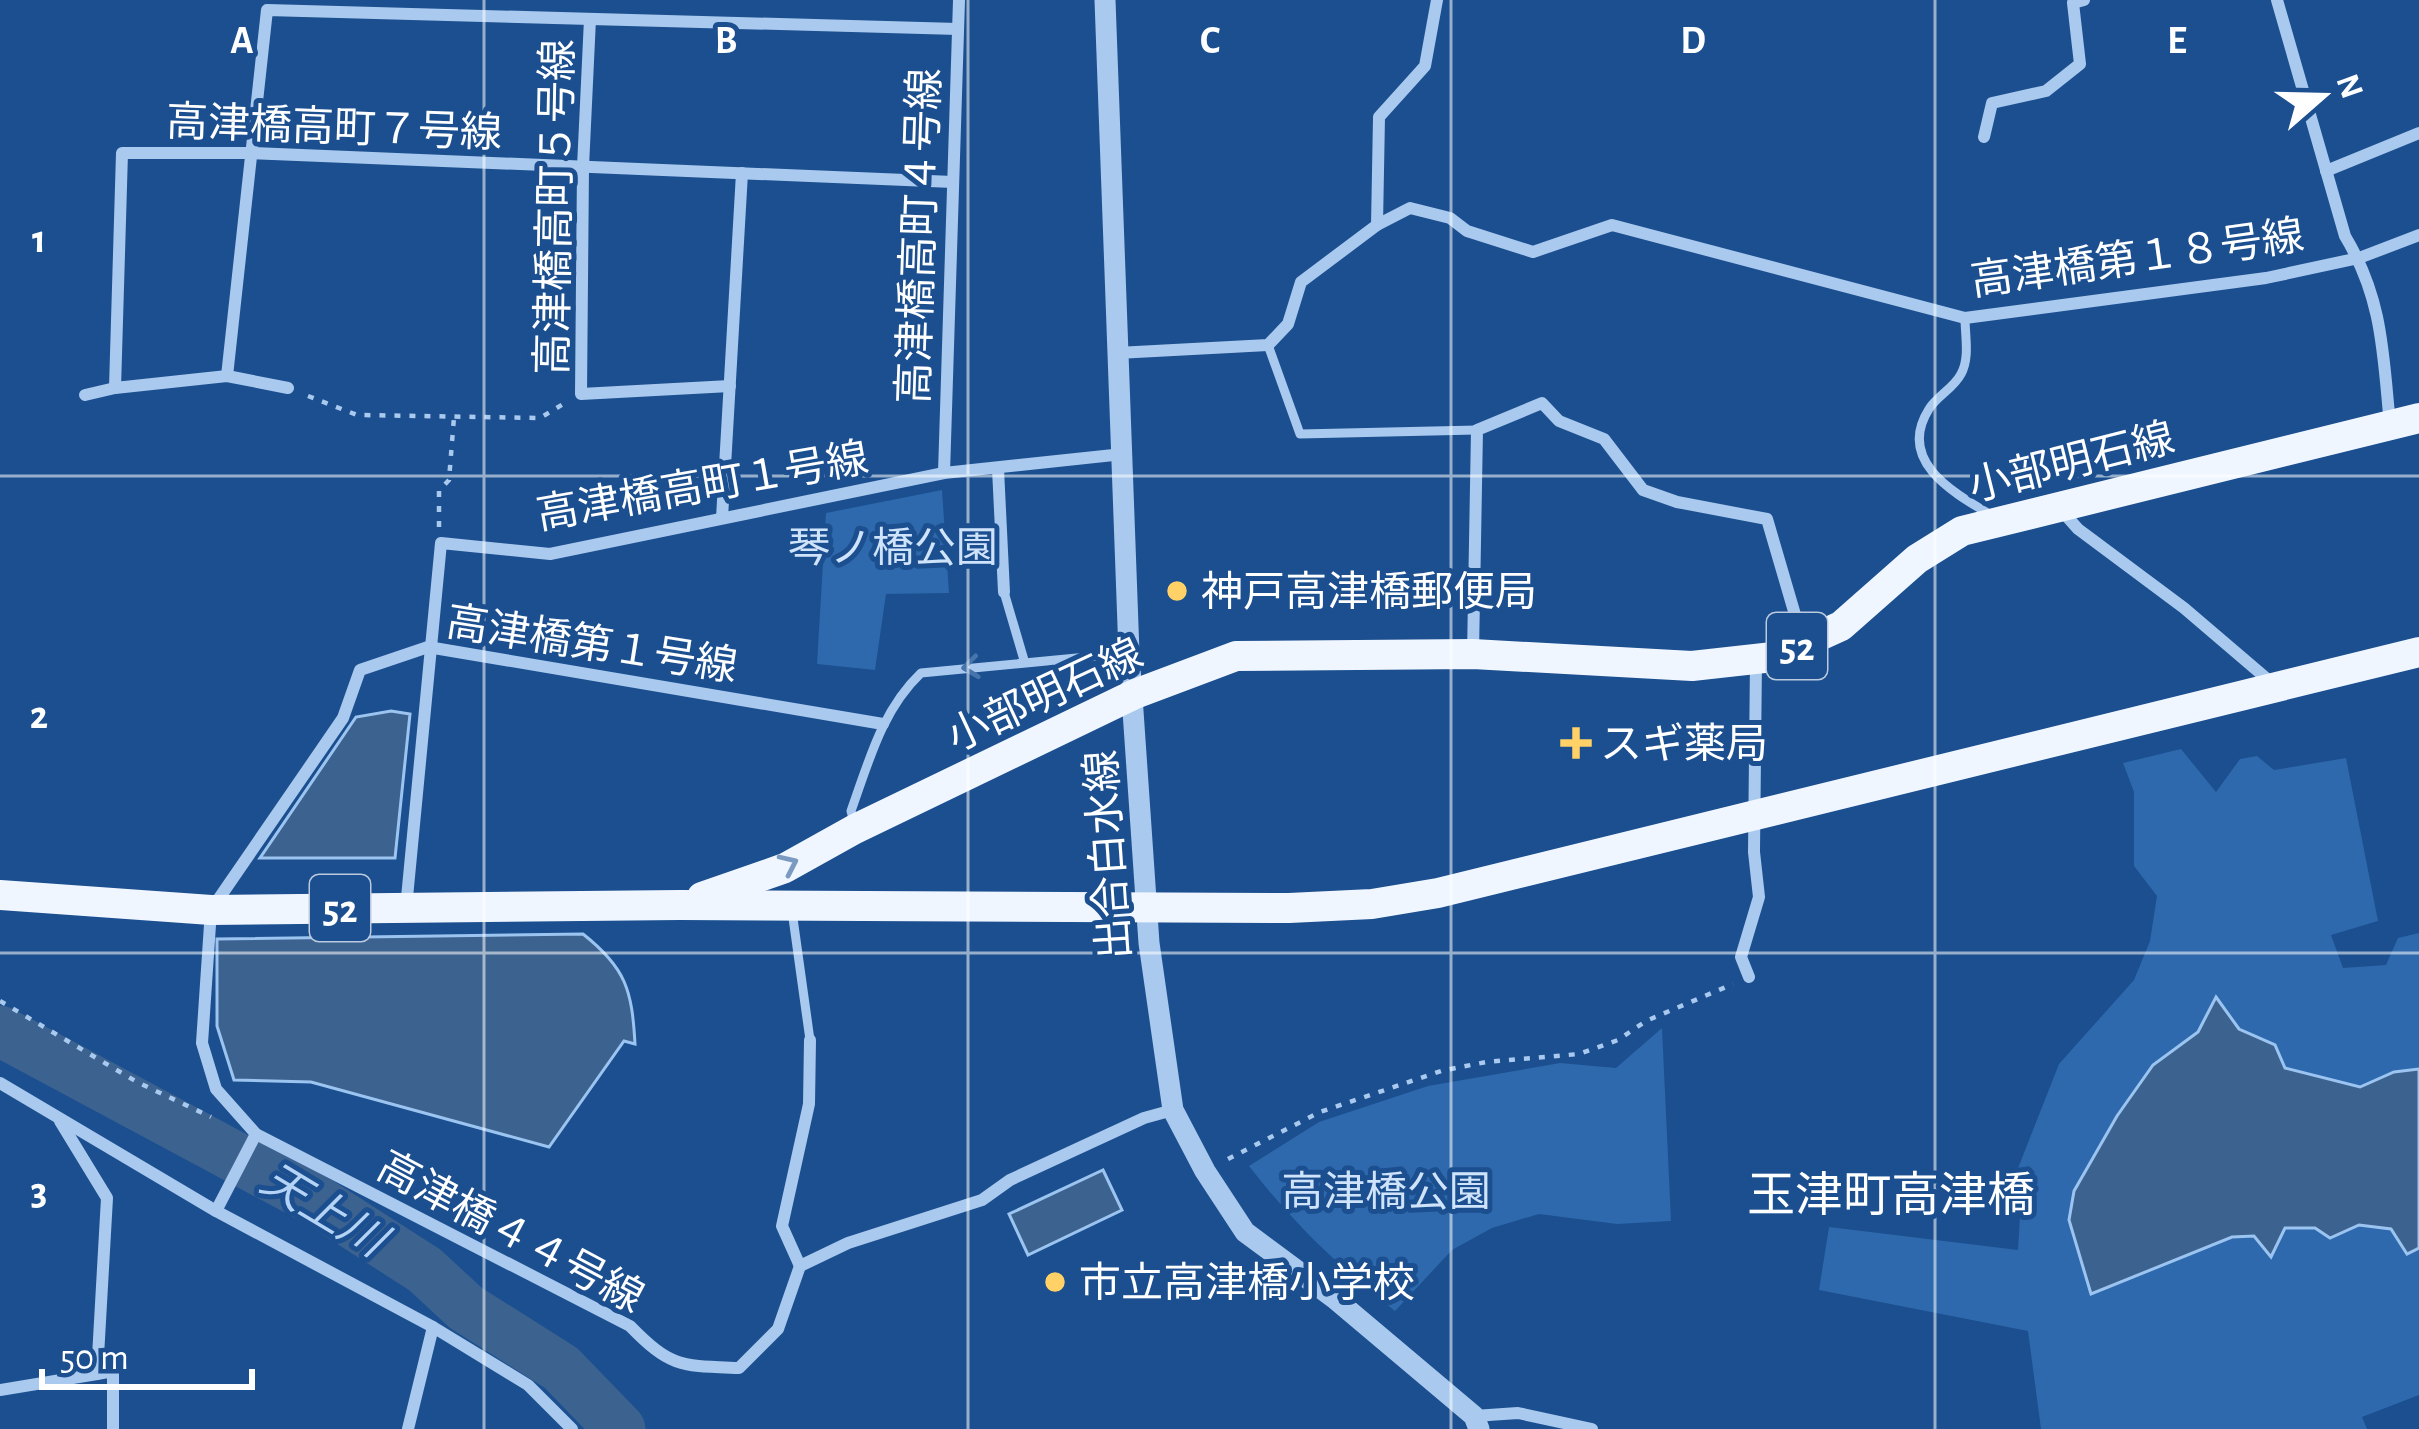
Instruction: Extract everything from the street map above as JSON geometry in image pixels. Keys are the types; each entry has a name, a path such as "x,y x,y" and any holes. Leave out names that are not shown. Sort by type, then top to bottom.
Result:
{"main road":[{"name":"小部明石線","path":"680,904 785,868 1135,694 1236,656 1473,654 1693,666 1774,657 1841,626 1917,559 1962,531 2404,422"},
{"name":"小部明石線","path":"0,895 211,910 1372,904 1502,878 2419,652"}],"street":[{"name":"高津橋高町４号線","path":"944,473 959,0"},
{"name":"出合白水線","path":"1105,0 1130,653 1148,907 1173,1110 1245,1232 1334,1298 1477,1422"},
{"path":"1117,353 1268,345 1288,324 1301,282 1377,225 1379,118 1425,66 1437,0"},
{"path":"1984,136 1992,103 2046,91 2080,64 2073,3 2084,0"},
{"path":"2277,0 2345,236 2359,258 2380,315 2404,422"},
{"path":"227,376 267,10 958,29"},
{"name":"高津橋高町５号線","path":"590,19 580,394 730,386"},
{"path":"2326,171 2419,133"},
{"name":"高津橋高町７号線","path":"115,388 122,153 251,153 953,182"},
{"path":"722,518 742,173"},
{"name":"高津橋第１８号線","path":"1377,225 1411,208 1450,218 1467,232 1533,252 1612,225 1965,318 2266,278 2359,258 2419,235"},
{"path":"85,394 227,376 288,388"},
{"path":"1473,654 1478,430 1542,403 1559,421 1604,439 1643,490 1677,502 1767,519 1803,644"},
{"name":"高津橋高町１号線","path":"440,542 550,554 944,473 1124,454"},
{"path":"998,469 1004,592"},
{"path":"2057,506 2078,529 2184,608 2276,686"},
{"path":"406,908 440,542"},
{"name":"高津橋第１号線","path":"211,910 343,718 360,670 428,646 883,724"},
{"path":"1749,977 1741,957 1759,897 1754,815 1756,659"},
{"name":"高津橋４４号線","path":"211,910 202,1043 216,1089 256,1134 630,1326 660,1356 687,1366 739,1368 778,1329 800,1266"},
{"path":"810,1040 808,1103 782,1226 800,1266 848,1244 982,1200 1010,1180 1144,1118 1173,1110"},
{"path":"0,1083 216,1211 433,1327 528,1385 572,1429"},
{"path":"57,1117 107,1198 97,1374"},
{"path":"216,1211 256,1134"},
{"path":"408,1429 433,1327"},
{"path":"0,1390 113,1371 112,1429"},
{"path":"1477,1422 1518,1414 1592,1429"}],"lane":[{"path":"1965,318 1966,356 1960,376 1930,407 1919,430 1924,457 1938,483 2001,520"},
{"path":"1268,345 1300,434 1478,430"},
{"path":"1004,592 1024,660"},
{"path":"855,830 851,812 883,724 899,693 921,673 1130,653"},
{"path":"791,905 810,1040"}],"path":[{"path":"288,388 357,415 540,418 580,394"},
{"path":"440,542 439,491 449,480 454,416"},
{"path":"1205,1171 1320,1112 1441,1071 1579,1054 1749,977"},
{"path":"0,1001 137,1082 256,1134"}],"green space":[{"name":"琴ノ橋公園","path":"942,490 949,593 886,594 875,670 817,664 826,513"},
{"path":"2181,749 2216,792 2240,759 2257,756 2274,770 2346,758 2378,921 2331,935 2343,968 2386,965 2398,938 2419,933 2419,1395 2362,1417 2367,1429 2041,1429 2028,1331 1819,1290 1829,1227 2018,1250 2021,1199 2009,1191 2059,1064 2134,980 2150,941 2157,896 2134,866 2134,792 2123,763"},
{"name":"高津橋公園","path":"1662,1028 1671,1221 1617,1224 1539,1214 1492,1228 1452,1250 1395,1311 1318,1243 1249,1166 1319,1122 1428,1086 1560,1063 1616,1068"}],"shaded area":[{"path":"391,711 410,714 395,858 260,858 356,717"},
{"path":"583,934 609,958 624,981 635,1044 624,1041 549,1147 311,1082 234,1080 217,1026 217,939"},
{"path":"2216,997 2239,1029 2275,1045 2285,1068 2360,1087 2394,1072 2419,1069 2419,1248 2407,1254 2391,1229 2359,1225 2330,1238 2315,1228 2285,1228 2271,1257 2254,1236 2232,1237 2091,1294 2069,1220 2074,1191 2153,1065 2198,1032"},
{"path":"1103,1170 1122,1210 1028,1255 1009,1214"}],"waterway":[{"name":"天上川","path":"0,1031 319,1202 425,1270 466,1308 561,1368 620,1429"}],"place":[{"name":"神戸高津橋郵便局","path":"1177,591"},
{"name":"スギ薬局","path":"1576,743"},
{"name":"市立高津橋小学校","path":"1055,1282"}],"district":[{"name":"玉津町高津橋","path":"1891,1194"}]}
